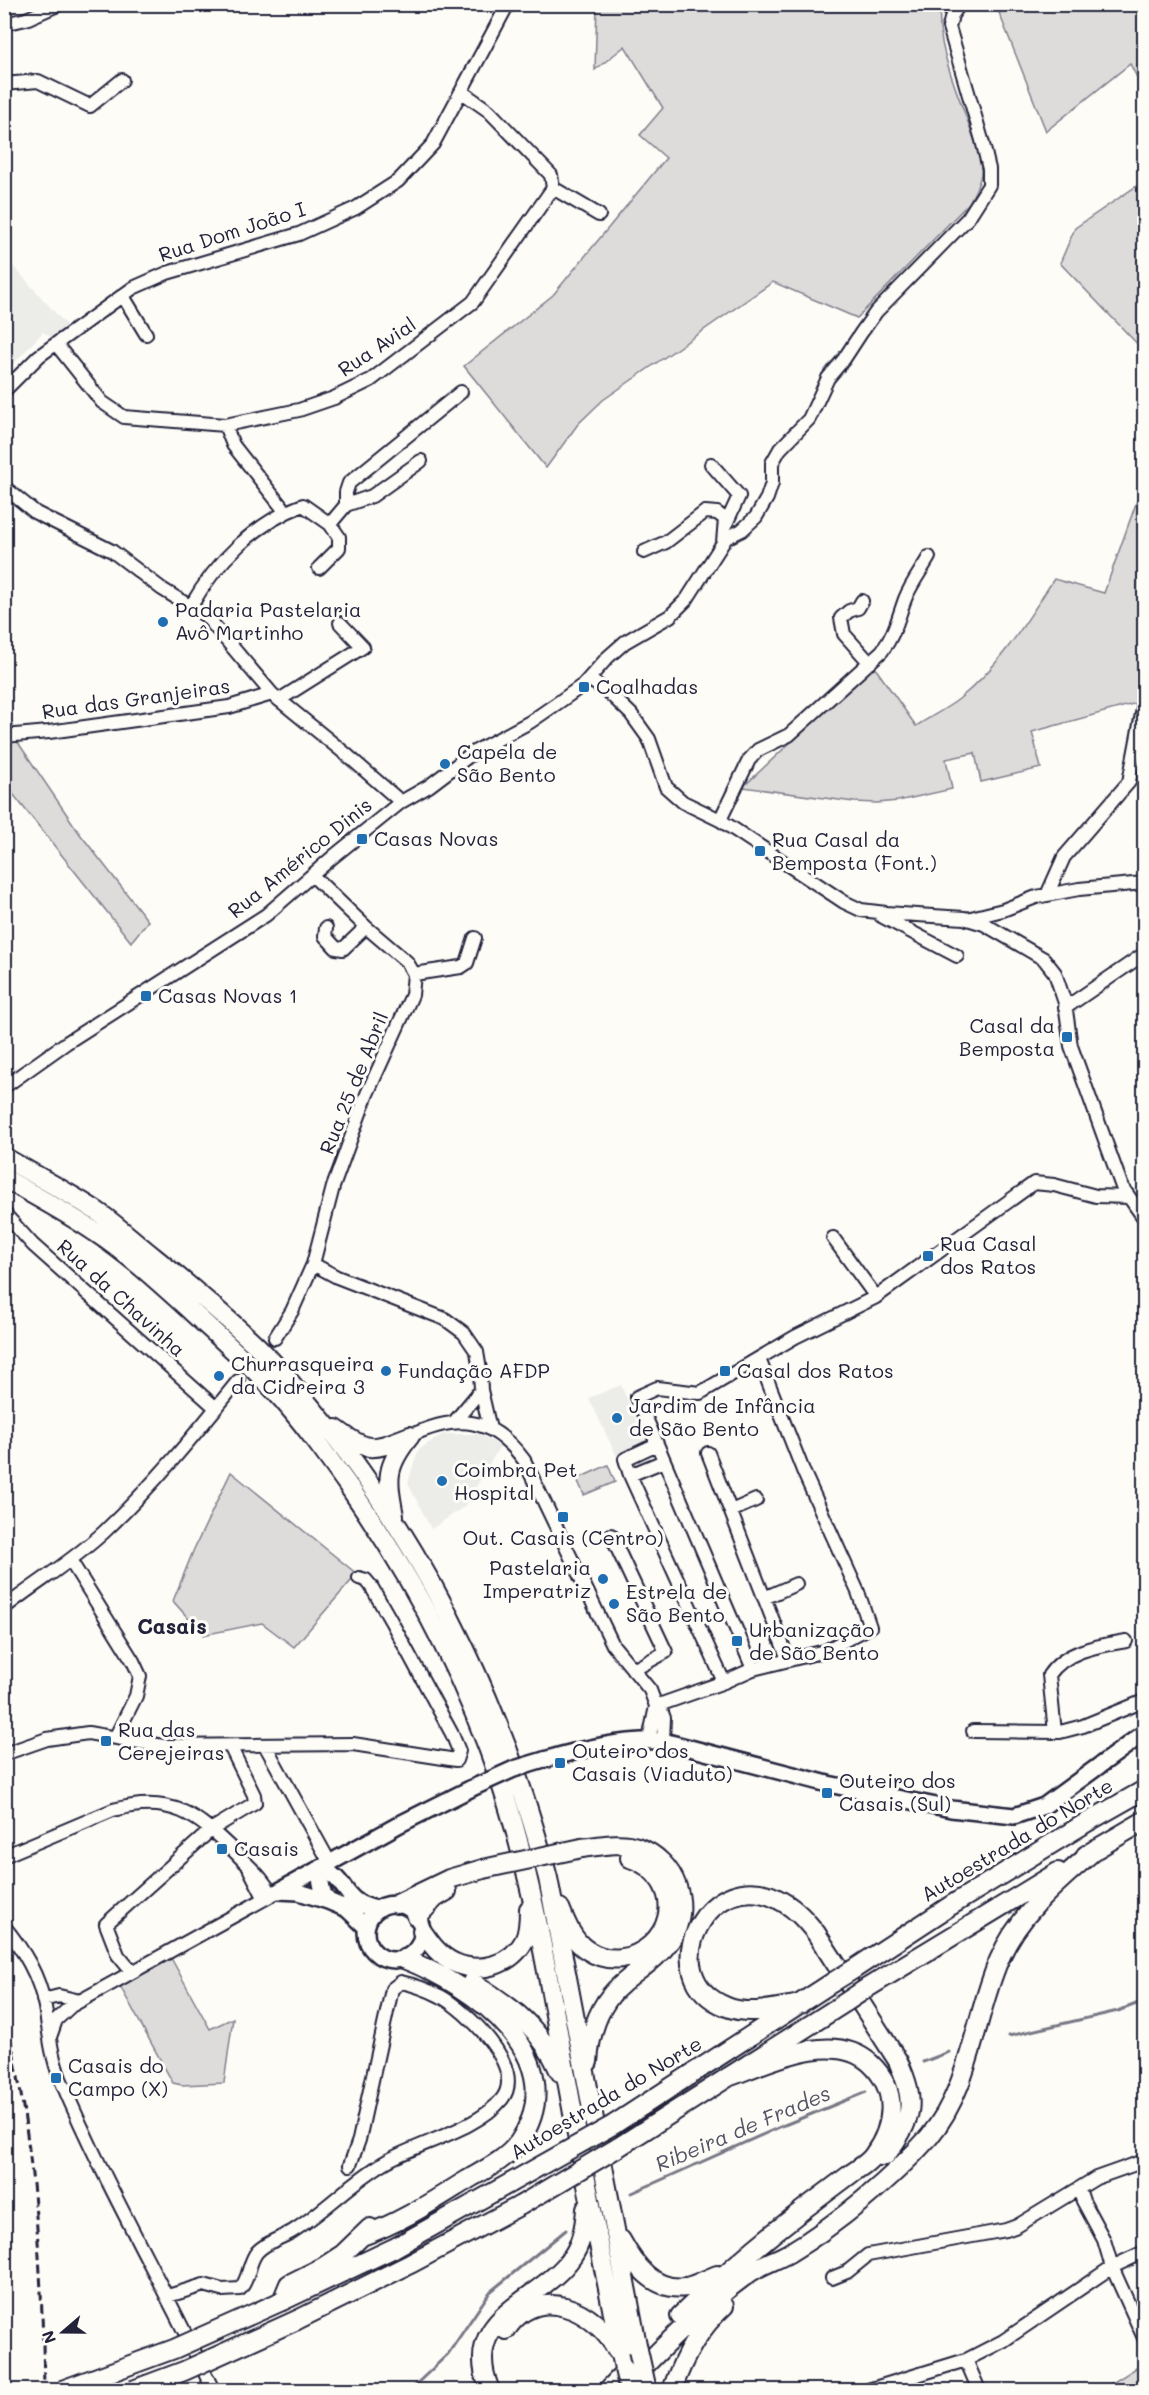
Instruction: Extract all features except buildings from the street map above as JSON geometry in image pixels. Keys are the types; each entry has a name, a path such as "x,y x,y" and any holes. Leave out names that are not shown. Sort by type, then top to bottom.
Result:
{"highway":[{"path":"4,1157 101,1214 184,1281 258,1348 316,1413 357,1466 396,1523 440,1599 478,1674 518,1777 548,1878 564,1920 574,1937 586,1949 600,1956 616,1959 646,1950 658,1938 667,1921 669,1904 665,1889 657,1874 646,1864 633,1858 583,1854"},
{"path":"4,1178 97,1233 172,1294 274,1390 328,1457 405,1574 448,1650 477,1717 502,1786 528,1883 542,1944 588,2192 629,2391"},
{"path":"316,1413 354,1443 363,1447 377,1448 410,1436"},
{"path":"396,1523 390,1492 389,1470 396,1453 410,1436"},
{"name":"Autoestrada do Norte","path":"62,2391 174,2349 394,2248 613,2125 960,1900 1144,1790"},
{"path":"133,2391 184,2371 297,2320 521,2205 617,2148 867,1988 1144,1821"},
{"path":"397,1904 449,1879 485,1874 618,1845 636,1846 651,1853 664,1863 679,1889 681,1905 678,1924 670,1941 654,1959 621,1984 599,2012 589,2048 586,2085"},
{"path":"622,2391 687,2324 746,2274 771,2263 822,2230 861,2200 930,2136 946,2112 957,2089 989,1985 1000,1957 1012,1936 1026,1915 1050,1889 1097,1848"},
{"path":"485,1874 443,1893 420,1924 434,1947 455,1963 479,1968 494,1966 508,1959 525,1940 529,1912 528,1883"},
{"path":"548,1878 586,2085 647,2390"},
{"path":"800,2004 745,2010 727,2007 709,1996 699,1984 691,1966 690,1950 700,1919 712,1907 728,1898 746,1893 765,1894 783,1901 800,1914 816,1934 898,2061 911,2097 906,2125 886,2155 872,2158"},
{"path":"407,1957 440,1964 516,2012 543,2040 571,2103"},
{"path":"282,2301 289,2284 343,2254 383,2217 422,2196 479,2173 501,2159 517,2145 535,2109 537,2092 534,2074 526,2054 500,2019 456,1986 407,1957"},
{"path":"608,2391 724,2273 872,2158 890,2123 891,2099 888,2086 880,2073 868,2061 853,2053 833,2048 813,2049 794,2053 728,2078"},
{"path":"490,2391 484,2371 485,2351 490,2334 500,2319 514,2305 562,2269 572,2258 582,2234 588,2192"},
{"path":"615,2230 639,2267 656,2282 684,2287 724,2273"},
{"path":"672,2391 688,2350 703,2329 771,2263"},
{"path":"500,2391 494,2370 501,2338 522,2314 538,2307 556,2305 587,2315 602,2328 623,2364"}],"main road":[{"path":"277,1892 400,1824 472,1788 514,1769 576,1751 656,1740 828,1784 951,1809 1014,1816 1044,1806 1144,1733"},
{"path":"357,1848 350,1860 345,1886 346,1893 356,1903 378,1909 397,1904 405,1906 420,1924 417,1949 407,1957 395,1960 379,1956 368,1943 366,1927 378,1909"},
{"path":"326,1865 345,1886"},
{"path":"326,1865 321,1887 328,1901"},
{"path":"277,1892 298,1892 328,1901 347,1909 366,1927"}],"street":[{"path":"4,24 26,20 60,4"},
{"name":"Rua Dom João I","path":"4,391 39,356 133,288 167,273 299,234 356,208 398,181 433,144 508,4"},
{"path":"723,542 756,517 767,498 772,483 772,463 780,449 809,419 828,378 876,312 968,218 989,185 989,170 982,140 949,27 952,15 960,4"},
{"path":"4,84 38,81 90,106 123,80"},
{"path":"462,92 489,111 551,175 553,188 599,215"},
{"name":"Rua Avial","path":"56,345 102,402 124,417 225,425 299,410 334,398 371,380 473,302 553,188"},
{"path":"123,296 146,334"},
{"path":"346,505 349,483 460,392"},
{"path":"225,425 233,445 285,511"},
{"path":"330,524 346,505 372,496 421,461"},
{"path":"711,464 739,496 726,524 723,542"},
{"path":"4,487 36,513 112,551 162,589 206,616 275,697 401,802"},
{"path":"191,606 205,582 250,534 285,511 303,505 330,524 339,537 339,548 319,568"},
{"path":"644,552 666,542 705,512 717,513 725,519 726,524"},
{"name":"Rua Américo Dinis","path":"4,1087 66,1043 266,915 401,802 429,786 474,752 530,722 589,679 625,642 670,616 687,599 723,542"},
{"path":"720,820 749,760 758,750 789,735 870,663 891,639 905,598 929,557"},
{"path":"862,601 858,608 849,611 841,618 844,634 870,663"},
{"name":"Rua das Granjeiras","path":"4,736 229,707 275,697 363,647 340,624"},
{"path":"589,679 632,714 649,738 666,787 683,802 720,820 844,902 861,910 872,912 966,918 984,924 1044,959 1055,973 1065,1008 1071,1046 1122,1187 1144,1218"},
{"path":"1047,895 1064,857 1129,782 1144,703"},
{"path":"312,875 366,927 407,962 414,974 460,967 467,963 474,939"},
{"path":"966,918 1003,910 1047,895 1078,889 1144,883"},
{"path":"872,912 957,956"},
{"path":"326,928 325,936 336,948 343,949 366,927"},
{"path":"1065,1008 1144,954"},
{"name":"Rua 25 de Abril","path":"275,1338 292,1311 313,1264 333,1187 367,1094 412,995 414,974"},
{"path":"753,1669 637,1397 657,1388 700,1393 795,1337 876,1297 1034,1183 1054,1185 1096,1196 1129,1197"},
{"name":"Rua da Chavinha","path":"4,1213 33,1245 216,1408"},
{"path":"833,1238 876,1297"},
{"path":"313,1264 337,1277 445,1319 464,1333 477,1352 481,1390 490,1429"},
{"path":"656,1706 724,1682 753,1669 825,1651 870,1627 858,1592 804,1473 759,1359"},
{"path":"4,1608 103,1533 147,1489 238,1381"},
{"path":"455,1421 481,1390"},
{"path":"468,1406 478,1404 485,1409"},
{"path":"410,1436 432,1426 466,1421 490,1429 510,1442 524,1460 613,1645 650,1690 664,1718 656,1740"},
{"path":"657,1444 625,1459 630,1475 724,1682"},
{"path":"708,1453 788,1659"},
{"path":"630,1475 664,1461"},
{"path":"730,1511 756,1500"},
{"path":"611,1535 666,1652 633,1670"},
{"path":"70,1560 140,1676 136,1696 116,1736"},
{"path":"4,1754 47,1739 88,1733 116,1736 162,1746 353,1744 457,1759 459,1751 452,1734 391,1621 371,1586 366,1580 359,1578"},
{"path":"764,1598 796,1584"},
{"path":"1055,1732 1048,1675 1055,1665 1071,1655 1094,1647 1126,1641"},
{"path":"973,1731 1055,1732 1083,1726 1144,1701"},
{"path":"265,1745 326,1865"},
{"path":"132,1972 118,1955 106,1924 209,1827 255,1803 254,1795 230,1746"},
{"path":"4,1856 113,1810 130,1805 162,1805 179,1809 209,1827 257,1878 277,1892"},
{"path":"257,1878 271,1881 277,1892"},
{"path":"248,1908 257,1878"},
{"path":"50,2038 56,2020 76,2003 277,1892"},
{"path":"4,1926 30,1962 44,2003 60,2077 86,2136 168,2296 213,2391"},
{"path":"168,2296 204,2285 222,2290 240,2289 247,2280 253,2258 266,2244 294,2231 357,2180 388,2161 488,2115 504,2097 508,2075 498,2050 476,2025 442,1997 412,1984 401,1982 392,1989 359,2140 351,2165"},
{"path":"44,2003 58,1996 76,2003"},
{"path":"832,2278 847,2272 868,2256 1017,2226 1096,2178 1144,2161"},
{"path":"1079,2189 1079,2194 1104,2240 1112,2266 1144,2338"},
{"path":"867,2391 966,2360 1003,2341 1112,2266 1144,2252"},
{"path":"966,2360 979,2391"}],"shaded area":[{"path":"597,5 942,5 940,33 949,68 977,147 981,173 969,203 857,318 773,282 603,400 578,424 546,468 464,366 553,295 666,158 640,135 663,108 625,46 595,70"},
{"path":"996,5 1144,5 1144,91 1130,64 1046,131"},
{"path":"1144,181 1144,351 1060,263 1075,228"},
{"path":"5,257 68,327 54,339 43,332 5,373"},
{"path":"1144,481 1144,701 1032,732 1041,768 981,782 975,753 946,759 952,789 898,801 854,802 743,787 873,665 916,726 959,699 974,686 1000,658 1054,579 1104,593"},
{"path":"17,741 80,834 148,921 131,942 5,784 5,743"},
{"name":"Jardim de Infância de São Bento","path":"621,1385 645,1441 616,1455 589,1398"},
{"path":"443,1434 479,1434 500,1446 464,1507 431,1529 408,1483 418,1450"},
{"path":"608,1465 615,1482 584,1495 577,1479"},
{"path":"231,1472 357,1574 294,1647 262,1623 203,1635 173,1601 194,1549"},
{"path":"171,1958 210,2029 233,2018 224,2083 182,2085 173,2083 120,1986"},
{"path":"1144,2363 1144,2390 1101,2390"}],"waterway":[{"name":"Ribeira de Frades","path":"1009,2036 1118,2011 1144,2001"},
{"name":"Ribeira de Frades","path":"923,2062 949,2052"},
{"name":"Ribeira de Frades","path":"632,2193 782,2126 866,2092"},
{"name":"Ribeira de Frades","path":"410,2390 448,2354 490,2292 566,2230"}],"tunnel":[{"path":"238,1381 275,1338"}],"railway":[{"path":"4,2010 23,2105 35,2199 44,2390"}],"place":[{"name":"Padaria Pastelaria Avô Martinho","path":"163,622"},
{"name":"Coalhadas","path":"584,687"},
{"name":"Capela de São Bento","path":"445,764"},
{"name":"Casas Novas","path":"362,839"},
{"name":"Rua Casal da Bemposta (Font.)","path":"760,851"},
{"name":"Casas Novas 1","path":"146,996"},
{"name":"Casal da Bemposta","path":"1067,1037"},
{"name":"Rua Casal dos Ratos","path":"928,1256"},
{"name":"Fundação AFDP","path":"386,1371"},
{"name":"Casal dos Ratos","path":"725,1371"},
{"name":"Churrasqueira da Cidreira 3","path":"219,1376"},
{"name":"Jardim de Infância de São Bento","path":"617,1418"},
{"name":"Coimbra Pet Hospital","path":"442,1481"},
{"name":"Out. Casais (Centro)","path":"563,1517"},
{"name":"Pastelaria Imperatriz","path":"603,1579"},
{"name":"Estrela de São Bento","path":"614,1604"},
{"name":"Urbanização de São Bento","path":"737,1641"},
{"name":"Rua das Cerejeiras","path":"106,1741"},
{"name":"Outeiro dos Casais (Viaduto)","path":"560,1763"},
{"name":"Outeiro dos Casais (Sul)","path":"827,1793"},
{"name":"Casais","path":"222,1849"},
{"name":"Casais do Campo (X)","path":"56,2078"}],"district":[{"name":"Casais","path":"172,1627"}]}
